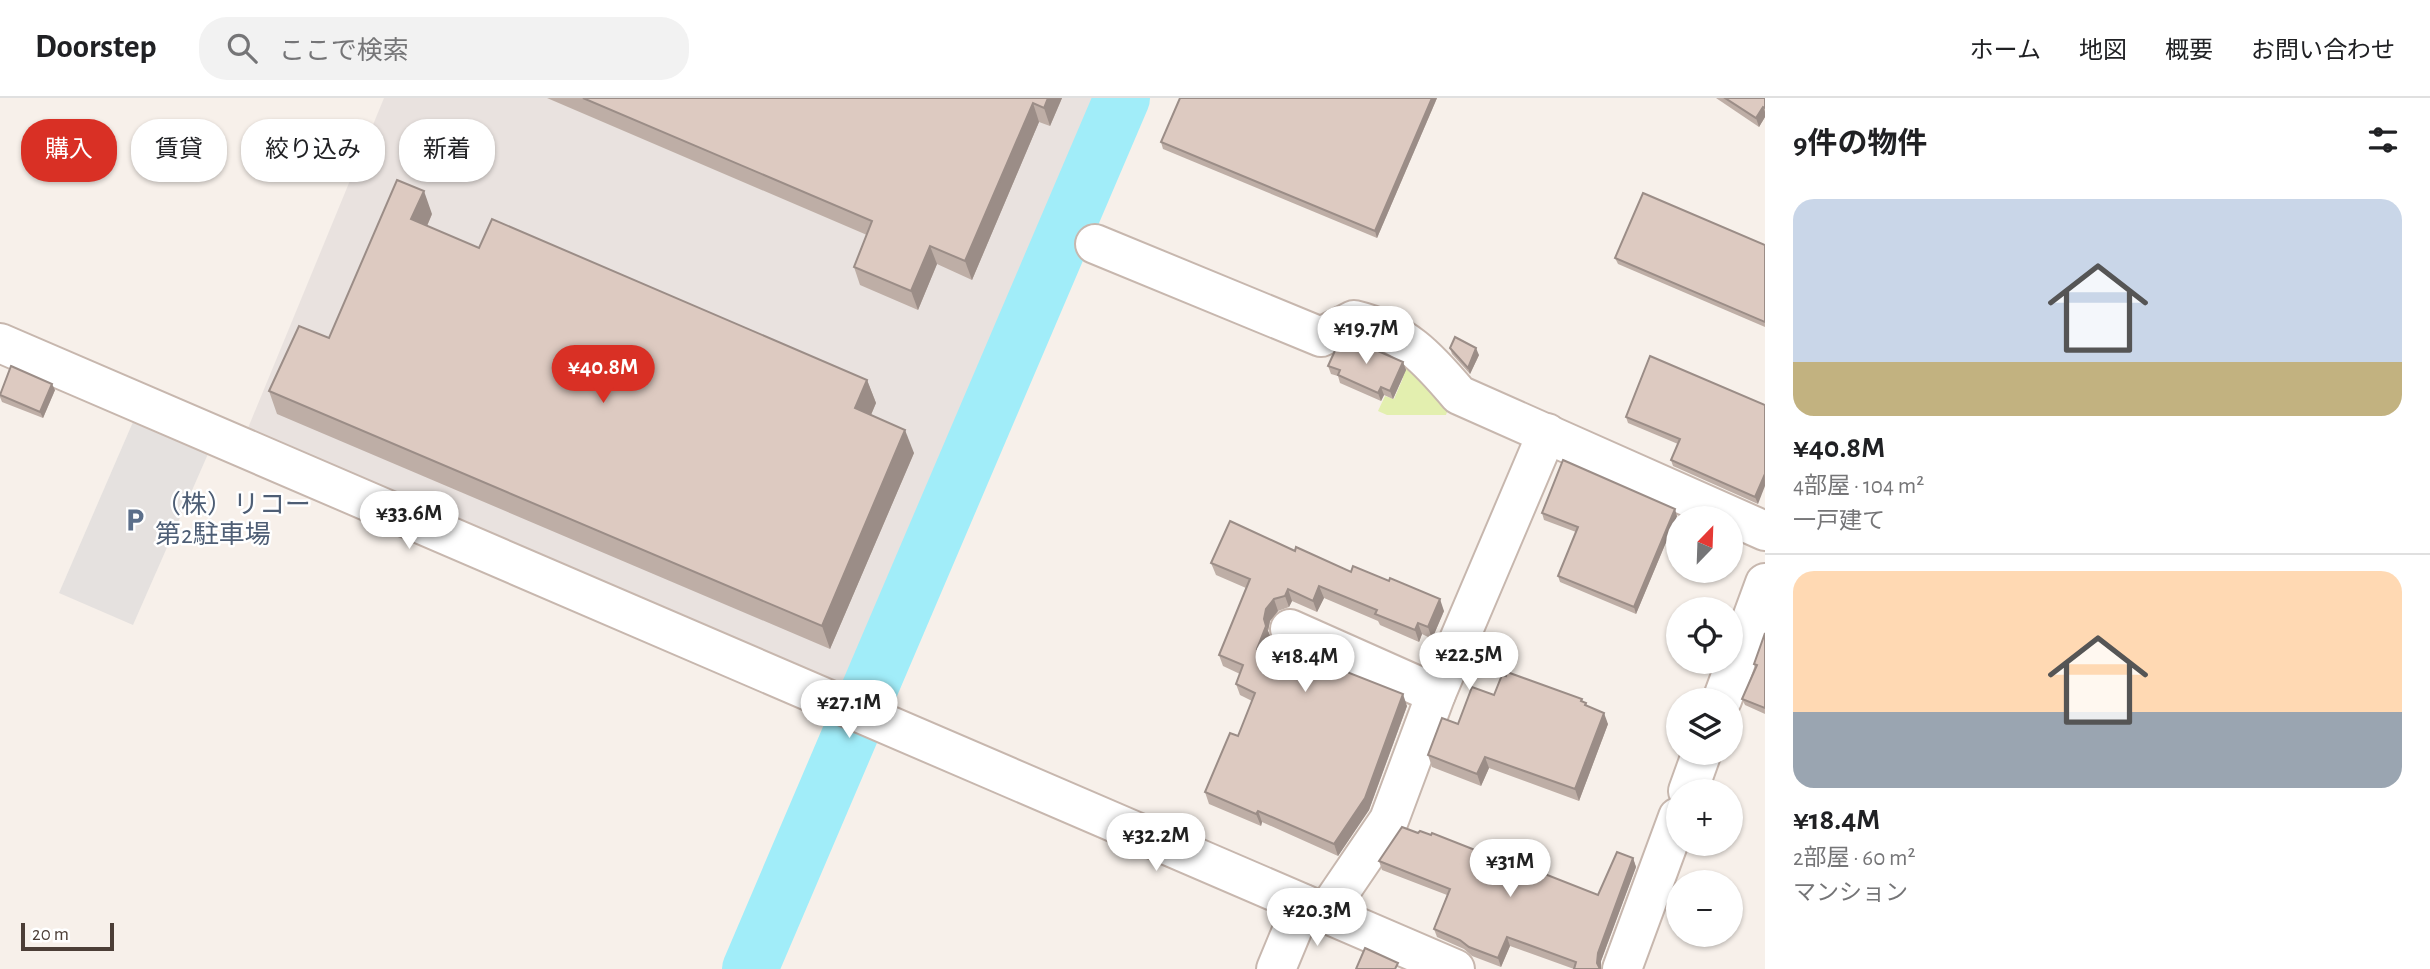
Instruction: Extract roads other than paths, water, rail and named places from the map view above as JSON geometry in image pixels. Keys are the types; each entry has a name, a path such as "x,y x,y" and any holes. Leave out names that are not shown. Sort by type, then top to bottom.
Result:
{"street":[{"path":"1095,244 1321,337 1354,320 1375,325 1396,334 1410,344 1460,395 1765,531"},
{"path":"0,343 1455,969"},
{"path":"1276,969 1314,909 1389,820 1436,694 1547,433"},
{"path":"1726,688 1765,583"},
{"path":"1290,629 1436,694"},
{"path":"1622,969 1666,850"}],"waterway":[{"path":"750,969 1122,98"}],"place":[{"name":"（株）リコー 第2駐車場","path":"135,520"}]}
